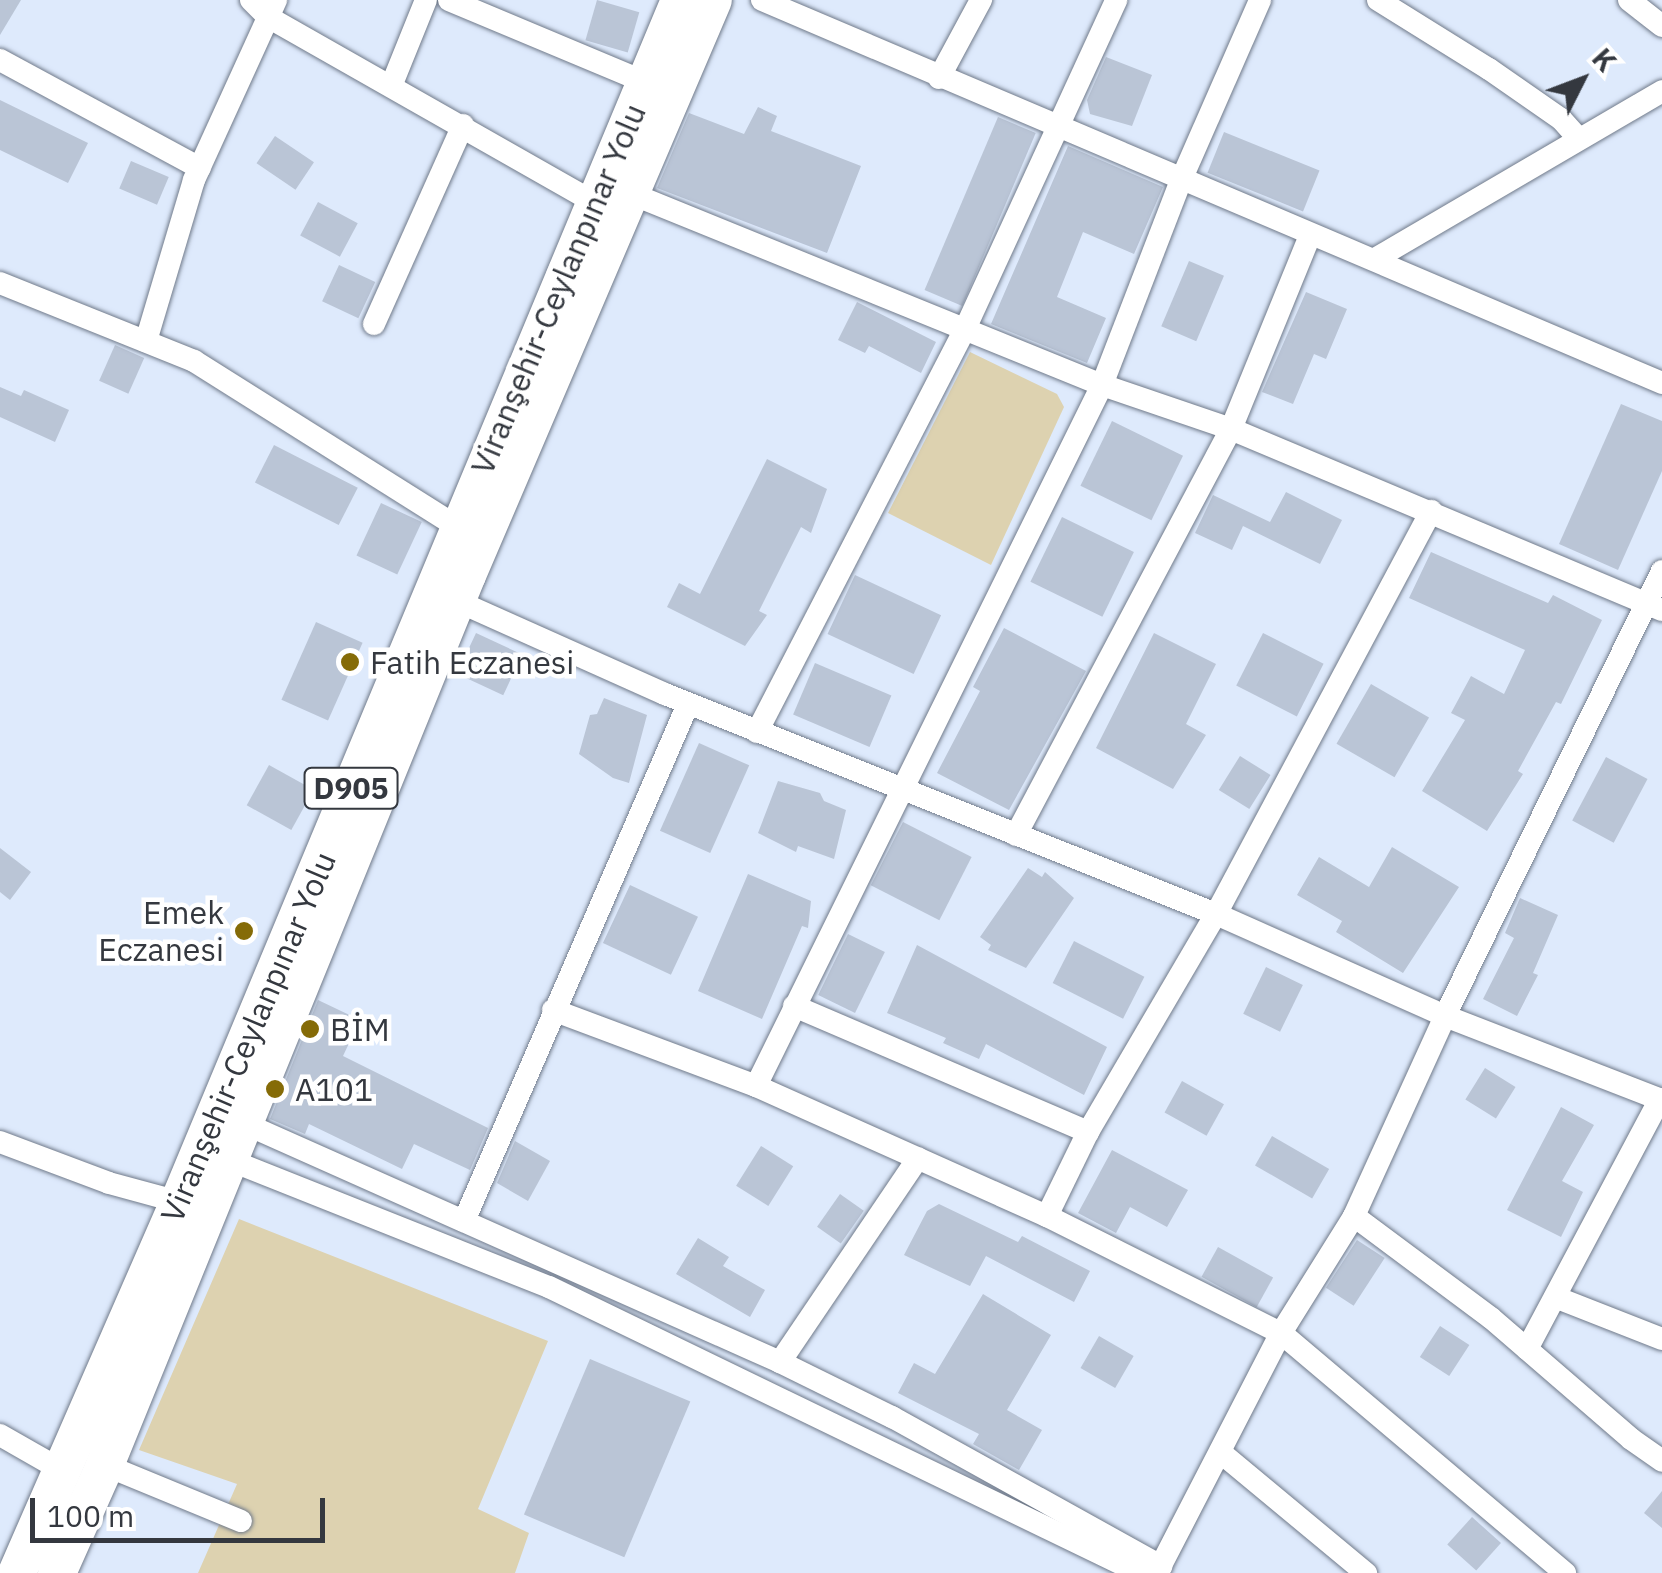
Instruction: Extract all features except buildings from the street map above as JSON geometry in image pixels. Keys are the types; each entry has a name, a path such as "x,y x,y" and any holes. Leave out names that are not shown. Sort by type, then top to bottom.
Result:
{"main road":[{"name":"Viranşehir-Ceylanpınar Yolu","path":"57,1573 106,1465 228,1116 458,527 680,0"},
{"name":"Viranşehir-Ceylanpınar Yolu","path":"228,1116 457,601 713,0"},
{"name":"Viranşehir-Ceylanpınar Yolu","path":"17,1573 180,1202 214,1155"}],"street":[{"path":"250,0 272,8 392,84 594,202"},
{"path":"392,84 426,0"},
{"path":"449,0 645,82"},
{"path":"762,0 1662,383"},
{"path":"940,78 980,0"},
{"path":"757,732 964,330 1116,0"},
{"path":"756,1086 1102,384 1182,178 1260,0"},
{"path":"1378,0 1518,88 1562,119 1579,139"},
{"path":"1630,0 1662,26"},
{"path":"146,342 200,168 272,8"},
{"path":"0,60 200,168"},
{"path":"1374,259 1662,91"},
{"path":"374,324 463,126"},
{"path":"632,194 964,330 1231,429 1655,608"},
{"path":"1016,835 1231,429 1310,235"},
{"path":"0,283 194,361 458,527"},
{"path":"1047,1216 1088,1132 1216,914 1431,511"},
{"path":"1152,1571 1220,1452 1281,1333 1354,1216 1445,1016 1655,608 1662,571"},
{"path":"457,601 688,704 1216,914 1445,1016 1661,1099 1527,1349"},
{"path":"464,1221 688,704"},
{"path":"794,1006 1088,1132"},
{"path":"553,1010 756,1086 1047,1216 1281,1333 1565,1573"},
{"path":"228,1116 780,1362 892,1418 1152,1571"},
{"path":"0,1142 109,1184 180,1202"},
{"path":"214,1155 548,1287 1152,1571"},
{"path":"780,1362 918,1158"},
{"path":"1354,1216 1527,1349 1631,1439 1662,1460"},
{"path":"1555,1297 1662,1339"},
{"path":"0,1435 64,1472"},
{"path":"1220,1452 1366,1573"},
{"path":"106,1465 241,1521"}],"shaded area":[{"path":"970,352 1057,394 1064,407 991,565 888,513"},
{"path":"239,1219 548,1341 478,1509 529,1533 515,1573 198,1573 237,1484 139,1450"}],"place":[{"name":"Fatih Eczanesi","path":"350,662"},
{"name":"Emek Eczanesi","path":"244,931"},
{"name":"BİM","path":"310,1029"},
{"name":"A101","path":"275,1089"}]}
